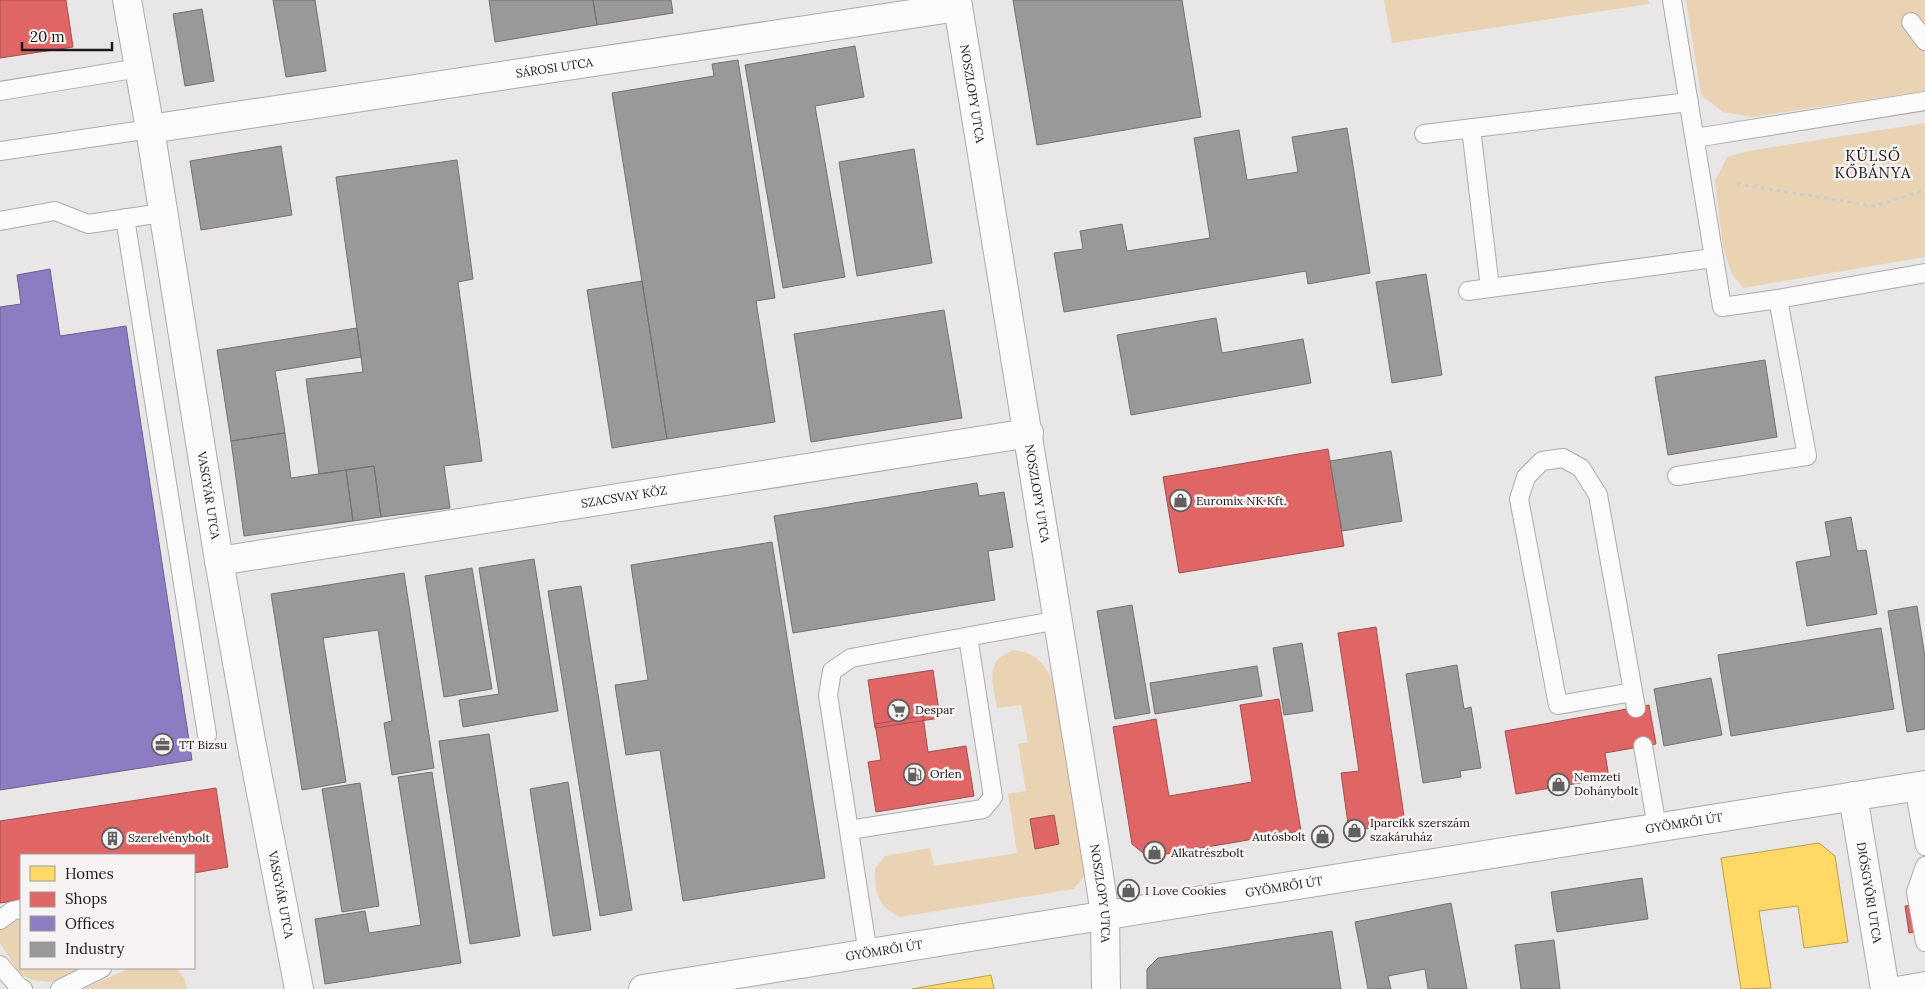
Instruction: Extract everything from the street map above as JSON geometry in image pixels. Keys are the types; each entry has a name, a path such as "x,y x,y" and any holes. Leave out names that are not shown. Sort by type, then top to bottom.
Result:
{"street":[{"name":"VASGYÁR UTCA","path":"127,0 150,129 219,561 299,989"},
{"name":"SÁROSI UTCA","path":"150,129 958,3"},
{"name":"NOSZLOPY UTCA","path":"958,3 1029,433 1105,915 1106,989"},
{"name":"SZACSVAY KÖZ","path":"219,561 1029,433"},
{"name":"GYÖMRŐI ÚT","path":"643,989 723,983 868,954 1920,786"},
{"name":"DIÓSGYŐRI UTCA","path":"1853,796 1885,988"}],"lane":[{"path":"1672,0 1722,307 1925,273"},
{"path":"1911,22 1925,41"},
{"path":"0,91 138,68"},
{"path":"1695,138 1925,101"},
{"path":"1424,134 1689,102"},
{"path":"1471,128 1490,288"},
{"path":"0,151 150,129"},
{"path":"0,221 55,211 88,224 162,213"},
{"path":"125,218 207,735"},
{"path":"1468,291 1713,258"},
{"path":"1677,476 1807,456 1778,299"},
{"path":"1563,458 1581,468 1598,495 1634,700 1558,705 1520,499 1526,477 1542,461 1563,458"},
{"path":"868,954 828,695 832,671 851,658 1059,620"},
{"path":"849,830 983,809 993,798 968,637"},
{"path":"1643,746 1657,827"},
{"path":"1920,786 1925,846"},
{"path":"1925,866 1916,892 1925,942"},
{"path":"0,920 12,911 20,909"},
{"path":"0,965 19,987 23,989"},
{"path":"60,989 100,969"},
{"path":"1885,988 1925,981"}],"path":[{"path":"1737,184 1875,206 1925,190"}],"shaded area":[{"path":"1384,0 1648,0 1649,4 1392,43"},
{"path":"1686,0 1925,0 1925,91 1752,117 1723,112 1701,95"},
{"path":"1925,123 1925,257 1743,288 1731,272 1723,247 1715,181 1727,157 1748,151"},
{"path":"1014,650 1028,654 1038,660 1053,681 1084,859 1085,869 1083,877 1073,889 900,917 886,908 877,892 875,869 885,856 930,848 934,866 1017,853 1008,794 1026,791 1018,744 1028,742 1021,705 997,708 992,681 994,666 998,660"},
{"path":"20,917 20,969 78,969 50,982 32,980 20,974 0,943 0,931 4,923"},
{"path":"128,969 178,969 184,978 187,989 83,989"}],"building: Homes":[{"path":"1819,843 1835,856 1848,942 1804,948 1798,906 1759,911 1771,988 1741,989 1721,858"},
{"path":"991,975 994,989 912,989"}],"building: Shops":[{"path":"0,0 66,0 73,47 0,58"},
{"path":"1328,449 1344,546 1179,573 1163,477"},
{"path":"1376,627 1405,823 1349,831 1341,773 1359,771 1338,633"},
{"path":"933,670 940,718 875,728 868,680"},
{"path":"1279,699 1301,831 1148,857 1132,844 1113,727 1156,719 1169,796 1252,782 1240,705"},
{"path":"1649,705 1656,744 1605,753 1609,778 1516,794 1505,731"},
{"path":"923,716 928,752 966,746 974,796 876,812 868,762 881,760 875,724"},
{"name":"Szerelvénybolt","path":"216,788 228,867 195,873 195,854 20,854 20,900 0,903 0,821"},
{"path":"1054,815 1059,844 1035,849 1030,819"},
{"path":"1925,902 1925,930 1909,933 1905,906"}],"building: Offices":[{"path":"50,269 60,336 126,326 192,760 0,790 0,307 21,304 17,275"}],"building: Industry":[{"path":"273,0 315,0 326,71 286,77"},
{"path":"489,0 593,0 597,25 495,42"},
{"path":"593,0 671,0 673,13 597,25"},
{"path":"1013,0 1182,0 1201,117 1037,145"},
{"path":"202,9 214,81 185,86 173,14"},
{"path":"855,46 864,97 815,106 845,277 783,288 745,65"},
{"path":"738,60 775,298 756,301 775,422 667,439 612,93 714,76 712,64"},
{"path":"1347,128 1370,273 1308,284 1306,271 1064,312 1054,253 1083,249 1080,231 1122,224 1127,251 1210,238 1194,138 1239,130 1247,180 1298,172 1292,137"},
{"path":"281,146 292,215 201,230 190,161"},
{"path":"914,149 932,263 857,276 839,162"},
{"path":"457,160 473,279 458,282 482,461 444,466 450,508 381,517 374,466 319,474 306,379 363,372 336,177"},
{"path":"1426,274 1442,375 1392,383 1376,282"},
{"path":"642,281 667,439 612,448 587,290"},
{"path":"944,310 962,418 811,442 794,334"},
{"path":"1216,318 1222,353 1303,339 1311,383 1131,415 1117,335"},
{"path":"357,328 361,357 275,371 285,433 231,441 217,350"},
{"path":"1765,360 1777,437 1668,455 1655,377"},
{"path":"285,433 291,478 346,470 353,521 244,536 231,441"},
{"path":"1391,451 1402,521 1342,531 1330,461"},
{"path":"374,466 381,517 353,521 346,470"},
{"path":"977,483 979,496 1004,492 1013,547 988,551 995,600 793,633 774,516"},
{"path":"1851,517 1857,551 1866,550 1877,614 1807,626 1796,562 1831,556 1825,522"},
{"path":"772,542 825,878 683,901 660,750 626,755 615,685 648,680 631,565"},
{"path":"534,559 558,711 463,727 459,700 499,694 479,568"},
{"path":"472,568 492,689 444,697 425,576"},
{"path":"404,573 434,768 392,775 384,723 392,721 378,630 323,638 346,782 302,790 271,594"},
{"path":"581,586 632,910 600,916 548,591"},
{"path":"1132,605 1150,713 1115,719 1097,611"},
{"path":"1917,606 1925,657 1925,729 1907,732 1888,611"},
{"path":"1881,628 1894,709 1731,736 1718,655"},
{"path":"1302,643 1313,711 1284,715 1273,648"},
{"path":"1457,665 1464,709 1471,707 1481,768 1460,771 1461,777 1423,783 1406,674"},
{"path":"1257,666 1262,696 1155,714 1150,683"},
{"path":"1711,678 1722,735 1664,746 1654,689"},
{"path":"489,734 520,936 470,944 439,741"},
{"path":"432,772 461,963 325,984 315,919 365,911 369,933 421,925 398,777"},
{"path":"568,782 591,930 553,936 530,789"},
{"path":"360,783 379,906 342,912 322,789"},
{"path":"1642,878 1648,919 1557,932 1551,892"},
{"path":"1451,903 1467,989 1428,989 1425,969 1388,976 1391,989 1368,989 1355,922"},
{"path":"1332,931 1341,989 1147,989 1147,969 1158,958"},
{"path":"1554,940 1560,989 1521,989 1515,945"}],"place":[{"name":"Euromix NK Kft.","path":"1180,501"},
{"name":"Despar","path":"899,710"},
{"name":"TT Bizsu","path":"163,745"},
{"name":"Orlen","path":"914,774"},
{"name":"Nemzeti Dohánybolt","path":"1558,784"},
{"name":"Iparcikk szerszám szakáruház","path":"1354,830"},
{"name":"Autósbolt","path":"1322,837"},
{"name":"Szerelvénybolt","path":"112,838"},
{"name":"Alkatrészbolt","path":"1155,853"},
{"name":"I Love Cookies","path":"1129,891"}],"district":[{"name":"KÜLSŐ KŐBÁNYA","path":"1873,164"}]}
